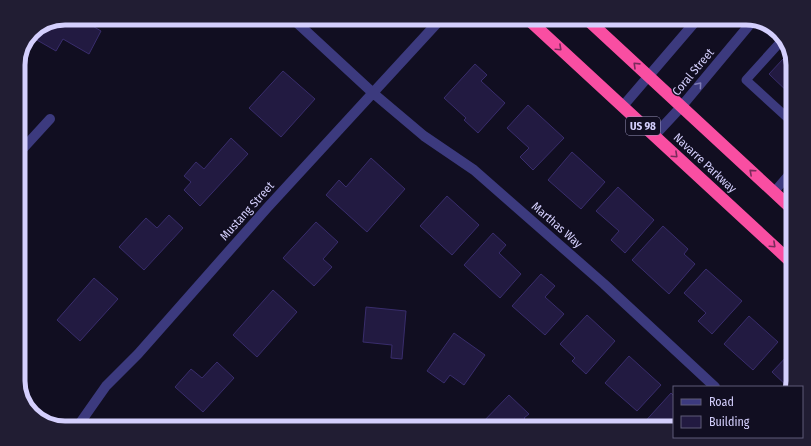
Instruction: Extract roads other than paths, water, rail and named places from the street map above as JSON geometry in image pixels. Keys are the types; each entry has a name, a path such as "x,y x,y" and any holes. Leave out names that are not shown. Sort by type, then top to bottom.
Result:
{"highway":[{"name":"Navarre Parkway","path":"534,25 786,257"},
{"name":"Navarre Parkway","path":"593,25 786,203"}],"street":[{"name":"Marthas Way","path":"299,25 373,93 424,136 474,170 604,284 714,386"},
{"name":"Mustang Street","path":"81,421 106,386 138,354 267,208 436,25"},
{"path":"623,106 647,76 692,25"},
{"name":"Coral Street","path":"654,136 681,107 749,25"},
{"path":"25,146 50,119"}],"lane":[{"path":"780,45 746,80 786,117"},
{"path":"774,192 786,178"}]}
